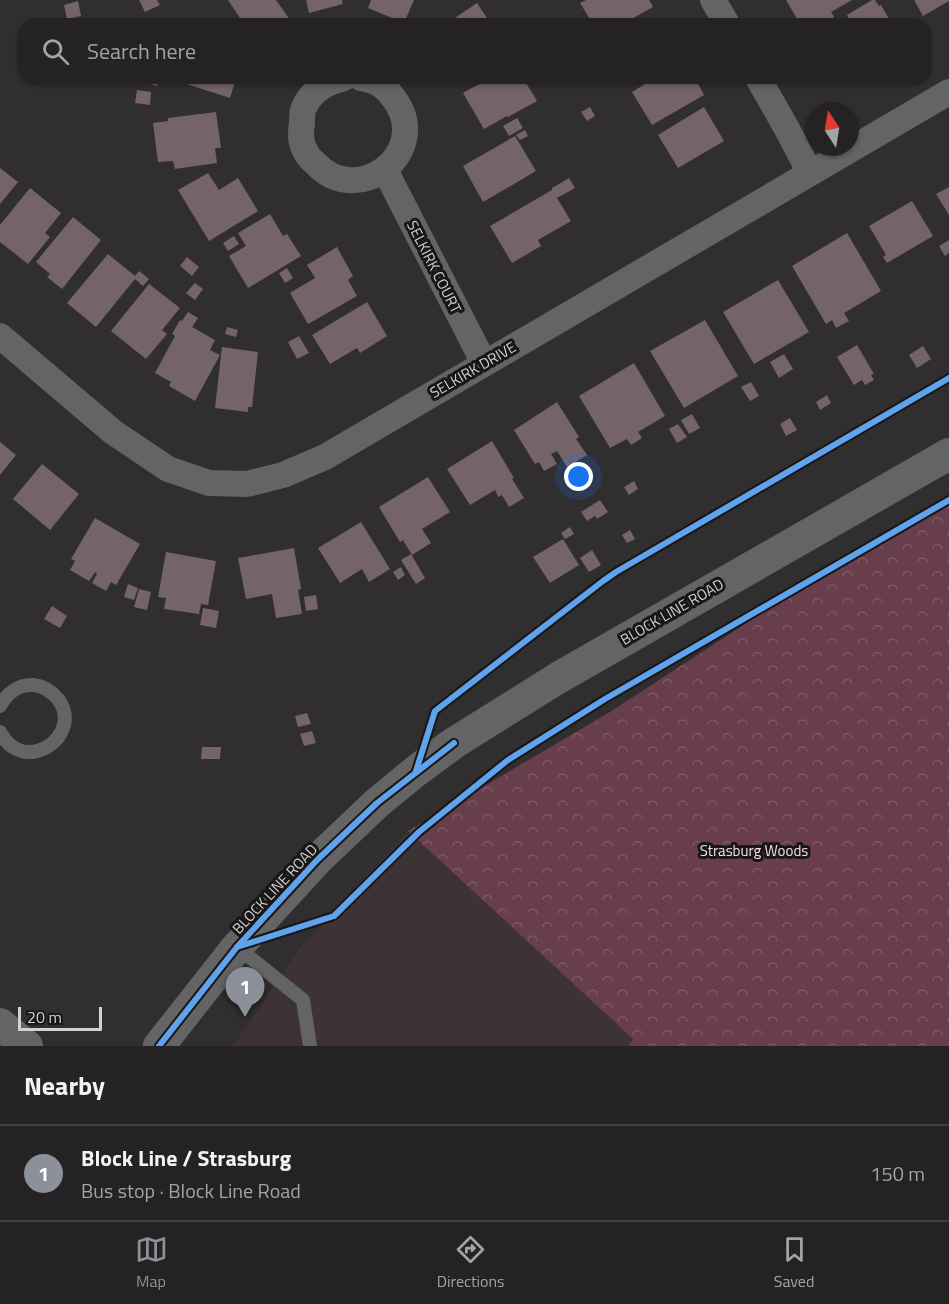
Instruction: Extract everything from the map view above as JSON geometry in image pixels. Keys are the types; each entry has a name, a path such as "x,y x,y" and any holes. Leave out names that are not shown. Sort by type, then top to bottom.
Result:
{"street":[{"path":"713,0 724,18"},
{"path":"326,84 313,94 303,110 300,134 307,155 325,173 346,181 364,180 385,170 397,156 403,144 405,126 402,111 389,91 378,84"},
{"path":"762,84 810,173"},
{"name":"SELKIRK DRIVE","path":"0,336 113,432 168,469 209,483 247,484 283,476 325,457 949,92"},
{"name":"SELKIRK COURT","path":"385,170 484,363"},
{"name":"BLOCK LINE ROAD","path":"159,1046 237,947 317,860 377,803 454,743 558,678 949,454"},
{"path":"0,1024 27,1046"}],"lane":[{"path":"0,732 12,747 33,752 44,750 53,743 60,735 64,724 64,714 60,703 54,694 44,688 34,685 23,686 1,699"},
{"path":"237,947 303,1000 310,1046"}],"shaded area":[{"path":"408,831 633,1039 628,1046 233,1046 299,949"}],"green space":[{"name":"Strasburg Woods","path":"949,502 949,1046 628,1046 633,1039 408,831 610,712 797,590"}],"building":[{"path":"139,0 157,0 160,5 145,12"},
{"path":"228,0 276,0 289,18 240,18"},
{"path":"306,0 342,0 343,4 309,13"},
{"path":"371,0 414,0 406,18 392,18 368,8"},
{"path":"586,0 649,0 653,7 634,18 589,18 580,3"},
{"path":"786,0 852,0 831,12 834,17 832,18 796,18"},
{"path":"875,0 889,18 848,18 847,15"},
{"path":"914,0 949,0 949,1 923,16"},
{"path":"78,1 81,16 67,18 64,5"},
{"path":"477,3 487,18 455,18"},
{"path":"187,84 234,84 230,98"},
{"path":"479,84 527,84 537,101 484,129 463,93"},
{"path":"645,84 698,84 704,95 652,125 632,92"},
{"path":"137,90 151,92 150,105 135,103"},
{"path":"590,107 595,116 587,121 581,112"},
{"path":"704,107 724,141 678,168 658,135"},
{"path":"216,112 221,148 215,148 217,163 175,169 173,161 158,162 153,123 168,121 168,118"},
{"path":"517,118 523,128 509,136 503,126"},
{"path":"525,130 528,136 520,140 516,135"},
{"path":"515,136 536,171 483,202 463,166"},
{"path":"0,168 18,182 0,204"},
{"path":"208,173 219,190 238,178 258,211 209,241 178,190"},
{"path":"569,178 575,188 557,198 571,221 538,240 541,246 512,263 490,226"},
{"path":"949,187 949,215 936,194"},
{"path":"30,188 61,213 45,233 50,237 28,264 0,242 0,225"},
{"path":"912,201 933,236 887,263 883,257 886,255 869,226"},
{"path":"270,214 283,236 287,234 301,256 248,288 229,256 246,246 238,233"},
{"path":"73,217 101,240 62,289 47,277 50,274 36,262"},
{"path":"847,233 881,291 844,313 849,321 836,328 832,320 826,324 792,266"},
{"path":"234,236 239,244 228,251 223,243"},
{"path":"949,240 949,253 945,256 939,246"},
{"path":"337,247 353,276 348,280 357,296 308,324 290,293 315,278 307,265"},
{"path":"108,254 135,276 139,271 149,279 143,286 135,279 96,327 67,303"},
{"path":"187,257 199,267 192,276 180,266"},
{"path":"287,268 293,278 285,283 279,273"},
{"path":"778,280 809,332 754,364 723,312"},
{"path":"195,283 203,289 195,300 186,293"},
{"path":"149,284 180,308 162,330 167,334 146,359 111,331"},
{"path":"367,302 387,336 360,353 357,348 330,364 312,335"},
{"path":"188,312 198,318 192,327 215,340 210,350 220,355 195,401 169,386 171,382 155,373 175,336 172,334"},
{"path":"705,320 738,376 684,408 650,351"},
{"path":"227,327 238,330 236,337 225,334"},
{"path":"299,336 309,353 297,359 288,342"},
{"path":"857,345 874,374 871,375 874,380 865,385 862,380 854,385 837,357"},
{"path":"923,346 931,359 917,368 909,355"},
{"path":"222,347 258,352 252,407 248,407 248,412 215,408"},
{"path":"784,354 793,369 779,378 770,362"},
{"path":"634,363 665,416 638,432 642,438 631,445 627,439 610,448 579,396"},
{"path":"751,382 759,396 750,401 741,387"},
{"path":"827,395 831,403 820,410 816,402"},
{"path":"557,402 579,437 576,439 587,455 567,467 557,451 551,454 557,464 544,471 539,462 535,464 514,430"},
{"path":"692,414 700,428 689,434 681,420"},
{"path":"790,418 797,430 786,436 780,424"},
{"path":"678,424 687,437 677,443 669,429"},
{"path":"492,441 524,498 509,507 502,495 498,497 495,490 470,505 447,469"},
{"path":"0,442 16,455 0,475"},
{"path":"42,464 79,494 50,530 13,499"},
{"path":"428,477 450,512 422,529 431,543 412,555 403,540 400,542 379,507"},
{"path":"634,481 638,489 629,495 624,487"},
{"path":"600,500 608,512 597,519 595,516 587,521 581,512"},
{"path":"95,518 140,544 116,585 111,582 106,591 92,583 97,574 95,572 89,581 70,570 75,561 71,559"},
{"path":"361,522 390,569 369,582 362,569 340,583 318,548"},
{"path":"570,527 574,534 565,539 561,533"},
{"path":"630,530 635,539 627,543 622,535"},
{"path":"563,539 579,565 550,583 533,557"},
{"path":"294,548 301,589 298,590 302,614 276,618 272,594 246,599 238,558"},
{"path":"592,550 601,565 589,572 580,558"},
{"path":"166,552 216,561 208,605 201,604 199,614 164,609 166,598 158,597"},
{"path":"411,554 425,578 416,584 401,560"},
{"path":"401,567 405,575 398,580 393,572"},
{"path":"128,584 138,588 134,600 124,597"},
{"path":"139,589 151,592 147,610 134,607"},
{"path":"316,595 318,609 306,611 304,597"},
{"path":"52,606 67,616 60,628 44,619"},
{"path":"203,608 219,611 216,628 200,625"},
{"path":"307,713 311,724 298,727 295,716"},
{"path":"312,731 316,743 304,746 300,734"},
{"path":"202,747 221,747 220,759 201,759"}],"cycle path":[{"path":"416,771 435,711 603,581 949,378"},
{"path":"237,947 334,916 419,832 508,760 605,699 949,500"},
{"path":"159,1046 237,947 317,860 377,803 454,743"}],"place":[{"name":"Block Line / Strasburg","path":"245,1017"}]}
